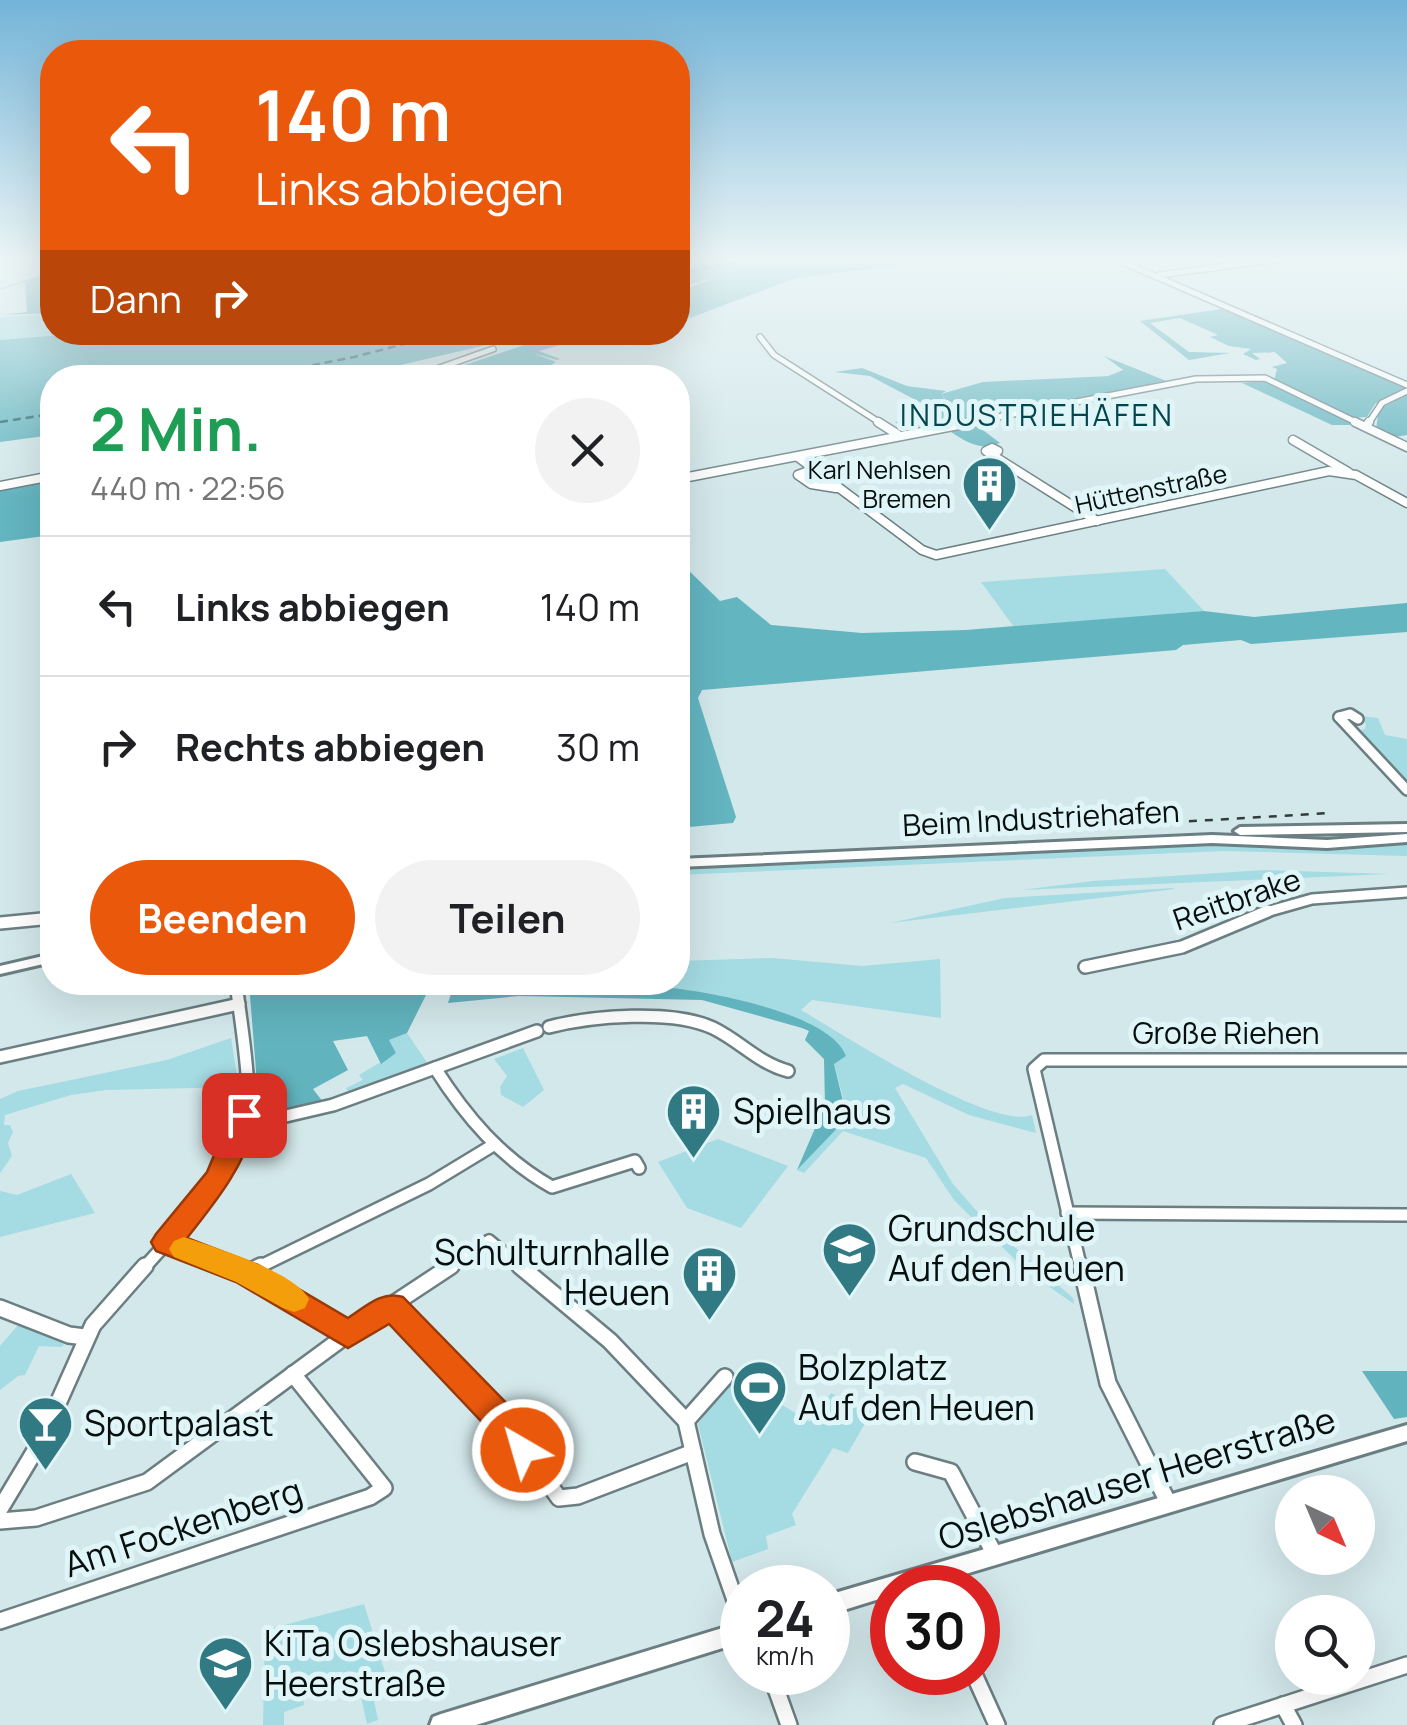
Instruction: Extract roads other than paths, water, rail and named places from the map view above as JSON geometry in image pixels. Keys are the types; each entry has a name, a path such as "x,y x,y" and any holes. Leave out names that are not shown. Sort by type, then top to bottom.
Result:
{"main road":[{"name":"Beim Industriehafen","path":"690,860 1318,828 1407,828"},
{"path":"1314,844 1332,837 1318,828"},
{"name":"Beim Industriehafen","path":"690,860 1228,838 1314,844 1407,838"},
{"path":"0,970 40,961"},
{"path":"0,978 40,969"},
{"name":"Oslebshauser Heerstraße","path":"969,1565 995,1554 1407,1433"},
{"path":"441,1725 720,1639"}],"street":[{"path":"760,338 774,355 896,434"},
{"path":"1293,338 1407,388"},
{"path":"448,365 493,349"},
{"path":"690,477 1181,380 1265,378 1407,447"},
{"path":"1366,426 1382,403 1407,388"},
{"path":"1294,440 1341,469"},
{"path":"992,455 1098,521"},
{"name":"Hüttenstraße","path":"798,457 922,550 936,555 970,549 962,543 991,544 1341,469 1407,503"},
{"name":"Hüttenstraße","path":"814,469 798,473 810,484 840,489"},
{"path":"0,486 40,478"},
{"path":"1348,728 1407,790"},
{"name":"Reitbrake","path":"1085,967 1182,947 1255,915 1312,898 1407,892"},
{"path":"0,923 40,919"},
{"path":"0,1509 50,1422 85,1338 218,1178 244,1120 248,1094 238,995"},
{"path":"0,1057 239,1004"},
{"path":"244,1120 333,1105 576,1020 697,1022 776,1069 788,1071"},
{"name":"Große Riehen","path":"1067,1213 1035,1077 1034,1069 1044,1060 1407,1060"},
{"path":"435,1068 457,1102 495,1144 536,1179 552,1187 635,1162 639,1168"},
{"path":"247,1273 416,1191 495,1144"},
{"path":"1168,1502 1108,1384 1067,1213 1407,1215"},
{"path":"0,1521 36,1518 147,1482 348,1334 489,1241 610,1341 686,1422 723,1565"},
{"path":"166,1242 247,1273 348,1334"},
{"path":"392,1306 507,1426 559,1498 578,1496 694,1452"},
{"path":"0,1308 85,1338"},
{"name":"Am Fockenberg","path":"0,1620 370,1497 384,1488 292,1374"},
{"path":"686,1422 726,1377"},
{"path":"914,1462 951,1472 995,1554"},
{"path":"1222,1725 1407,1665"},
{"path":"778,1695 788,1725"},
{"path":"983,1695 997,1725"},
{"path":"1282,1705 1294,1725"}],"railway":[{"path":"1125,825 1331,813"}],"place":[{"name":"Karl Nehlsen Bremen","path":"990,533"},
{"name":"Spielhaus","path":"694,1161"},
{"name":"Grundschule Auf den Heuen","path":"849,1298"},
{"name":"Schulturnhalle Heuen","path":"709,1322"},
{"name":"Bolzplatz Auf den Heuen","path":"759,1437"},
{"name":"Sportpalast","path":"45,1473"},
{"name":"KiTa Oslebshauser Heerstraße","path":"225,1713"}],"district":[{"name":"INDUSTRIEHÄFEN","path":"1037,416"}]}
